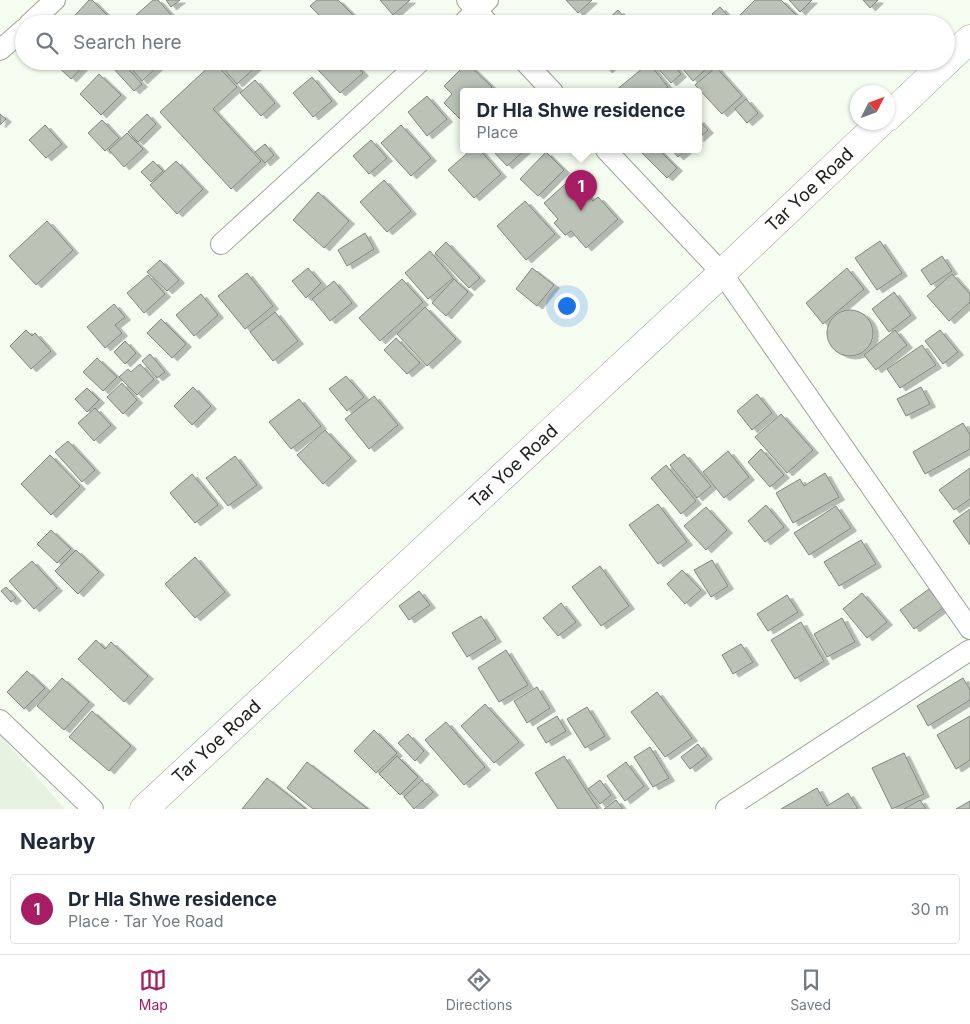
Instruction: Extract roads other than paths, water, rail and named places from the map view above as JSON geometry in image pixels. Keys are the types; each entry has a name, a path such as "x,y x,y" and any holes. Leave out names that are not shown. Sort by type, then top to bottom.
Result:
{"main road":[{"path":"955,53 970,39"},
{"path":"895,110 937,70"},
{"name":"Tar Yoe Road","path":"144,809 874,130"}],"street":[{"path":"39,15 55,0"},
{"path":"0,50 15,36"},
{"path":"221,244 411,70"},
{"path":"532,70 549,88"},
{"path":"609,153 722,273 970,628"},
{"path":"726,809 970,650"},
{"path":"0,720 93,809"}],"place":[{"name":"Dr Hla Shwe residence","path":"581,211"}]}
